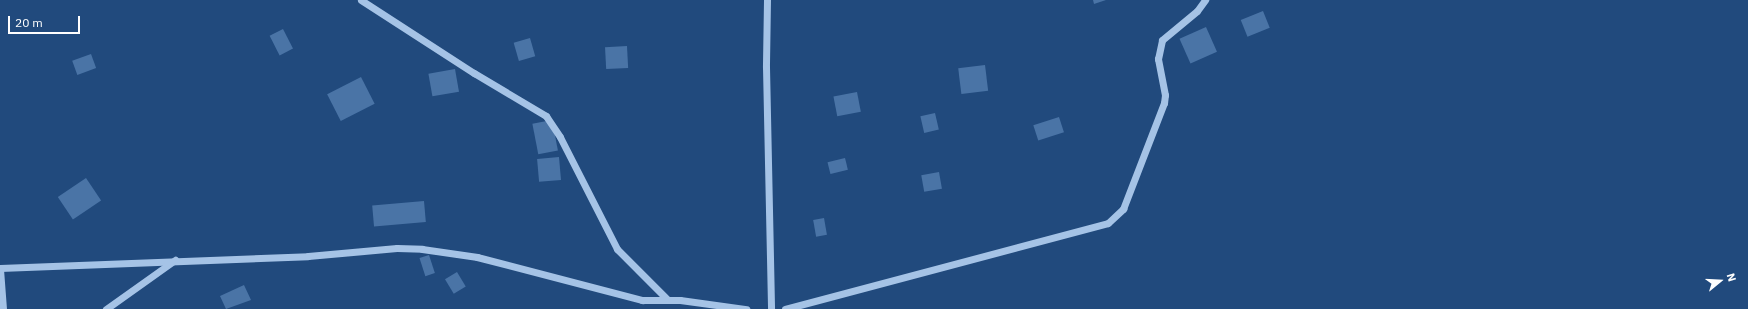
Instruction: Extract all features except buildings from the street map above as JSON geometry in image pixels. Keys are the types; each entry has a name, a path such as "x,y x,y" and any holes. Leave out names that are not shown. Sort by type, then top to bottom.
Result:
{"street":[{"path":"361,0 474,73 546,116 560,137 617,249 668,300"},
{"path":"767,0 766,67 771,309"},
{"path":"785,309 1095,229 1108,223 1123,209 1164,103 1166,95 1158,60 1162,40 1197,11 1205,0"},
{"path":"3,309 0,269 175,260 308,256 396,248 422,249 477,257 642,300 668,300 746,309"},
{"path":"106,309 175,260"}]}
